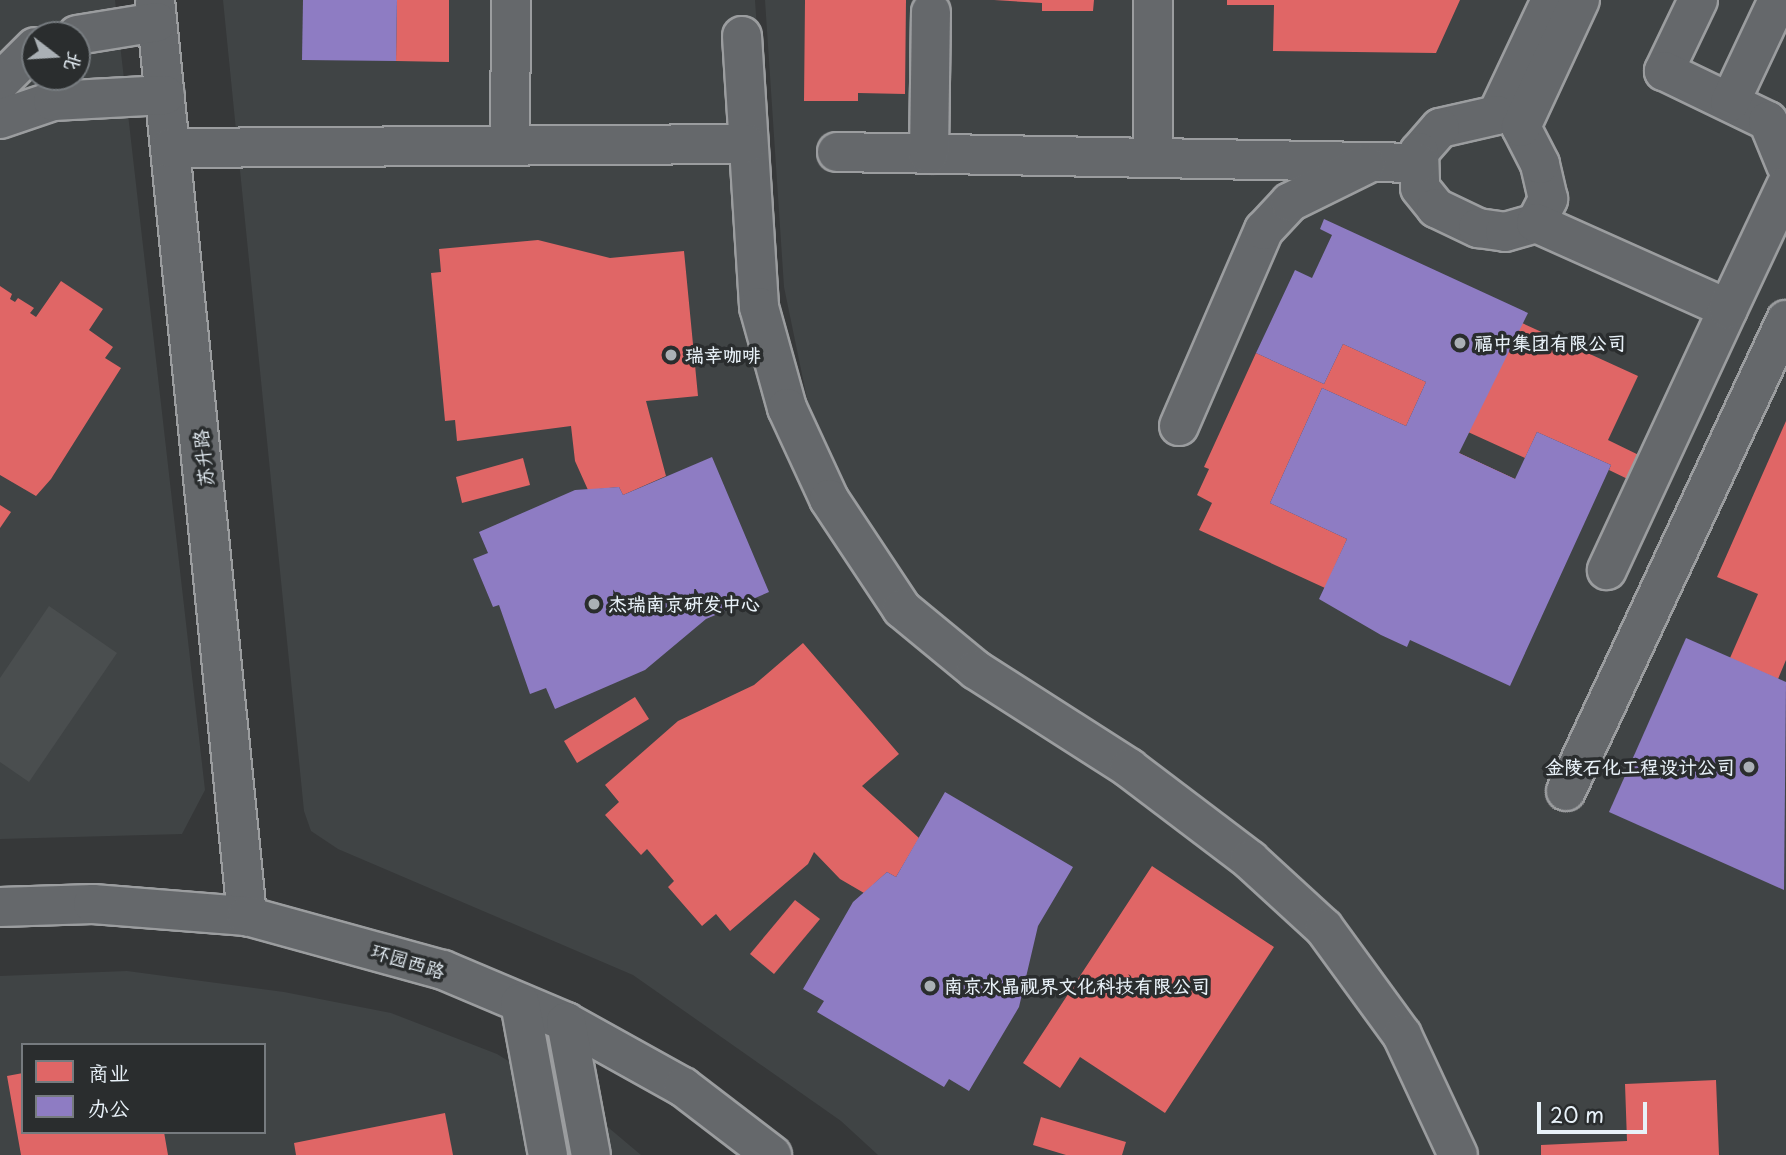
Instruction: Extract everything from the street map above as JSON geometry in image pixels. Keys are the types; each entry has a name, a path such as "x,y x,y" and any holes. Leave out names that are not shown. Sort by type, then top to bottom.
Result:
{"street":[{"path":"510,146 511,0"},
{"path":"1153,0 1153,158"},
{"path":"1551,0 1497,115 1440,128 1419,152 1420,187 1436,208 1478,228 1505,232 1536,223 1728,309"},
{"path":"1536,223 1548,199 1540,164 1521,127 1580,0"},
{"path":"1698,0 1664,71 1768,121 1786,165"},
{"path":"1730,102 1778,0"},
{"path":"91,31 156,11"},
{"name":"苏升路","path":"156,11 247,916"},
{"path":"929,154 931,12"},
{"path":"742,37 746,144 759,307 787,408 829,499 902,609 976,670 1129,768 1250,860 1324,928 1402,1035 1458,1155"},
{"path":"0,82 21,61"},
{"path":"0,119 53,101 165,96"},
{"path":"170,148 746,144"},
{"path":"838,152 1419,163"},
{"path":"1179,426 1264,230 1290,202 1370,163"},
{"path":"1607,570 1786,186"},
{"path":"1566,791 1786,320"},
{"name":"环园西路","path":"0,907 93,904 247,916 443,970 566,1022 683,1087 772,1155"},
{"path":"520,1003 548,1155"},
{"path":"566,1022 591,1155"}],"shaded area":[{"path":"0,0 115,0 205,790 182,834 0,839"},
{"path":"223,0 755,0 776,315 816,454 919,608 1262,861 1463,1155 878,1155 841,1121 633,975 338,849 311,831 304,811"},
{"path":"765,0 1786,0 1786,1155 1467,1155 1378,975 1050,704 917,602 847,498 812,423 784,287"},
{"path":"49,606 117,653 29,782 0,762 0,678"},
{"path":"127,971 284,992 391,1013 497,1054 584,1107 641,1155 0,1155 0,976"}],"building: 商业":[{"path":"397,0 449,0 449,62 396,61"},
{"path":"805,0 906,0 905,94 858,93 858,101 804,101"},
{"path":"994,0 1094,0 1093,11 1042,11 1042,3"},
{"path":"1227,0 1460,0 1436,53 1273,51 1274,5 1227,5"},
{"path":"538,240 610,258 684,251 698,396 646,401 666,476 623,495 619,487 588,490 575,461 571,426 457,441 455,420 445,421 431,273 441,272 439,249"},
{"path":"61,281 103,309 89,330 113,347 105,358 121,368 51,479 36,496 0,475 0,286 12,294 10,299 15,302 18,298 34,308 30,313 36,317"},
{"path":"1522,323 1638,376 1608,440 1649,460 1638,484 1609,470 1611,465 1537,432 1525,458 1468,432"},
{"path":"1343,344 1426,382 1406,426 1322,388 1270,503 1347,539 1325,588 1199,530 1212,503 1197,495 1209,469 1204,467 1256,353 1324,384"},
{"path":"1786,421 1786,660 1778,679 1730,658 1758,594 1717,577"},
{"path":"1459,453 1515,479 1459,603 1402,577"},
{"path":"523,458 530,485 462,503 456,477"},
{"path":"0,505 11,512 0,528"},
{"path":"803,643 899,754 862,786 919,838 896,877 887,872 864,893 840,879 814,852 808,864 730,931 716,914 702,926 668,887 674,881 647,849 641,855 605,815 619,802 605,785 678,721 754,685"},
{"path":"635,697 649,719 577,763 564,741"},
{"path":"1152,866 1274,947 1165,1113 1080,1057 1060,1088 1023,1063"},
{"path":"795,900 820,919 774,974 750,954"},
{"path":"21,1073 21,1134 164,1134 168,1155 21,1155 7,1076"},
{"path":"1716,1080 1719,1155 1541,1155 1541,1145 1627,1141 1625,1084"},
{"path":"445,1113 453,1155 296,1155 294,1143"},
{"path":"1041,1117 1126,1142 1122,1155 1066,1155 1033,1145"}],"building: 办公":[{"path":"303,0 397,0 396,61 302,60"},
{"path":"1324,219 1528,313 1459,453 1515,479 1537,432 1611,465 1510,686 1410,640 1407,647 1319,599 1347,539 1270,503 1322,388 1406,426 1426,382 1343,344 1324,384 1256,353 1295,270 1312,278 1332,235 1320,229"},
{"path":"712,457 769,592 706,619 645,670 555,709 546,688 530,694 499,605 493,607 473,559 488,553 479,532 575,490 619,487 623,495"},
{"path":"1686,638 1786,682 1784,890 1609,812"},
{"path":"945,792 1073,867 1038,926 1019,1007 969,1091 949,1079 944,1087 817,1012 824,1001 803,989 853,902 887,872 896,877"}],"place":[{"name":"福中集团有限公司","path":"1460,343"},
{"name":"瑞幸咖啡","path":"671,355"},
{"name":"杰瑞南京研发中心","path":"594,604"},
{"name":"金陵石化工程设计公司","path":"1749,767"},
{"name":"南京水晶视界文化科技有限公司","path":"930,986"}]}
